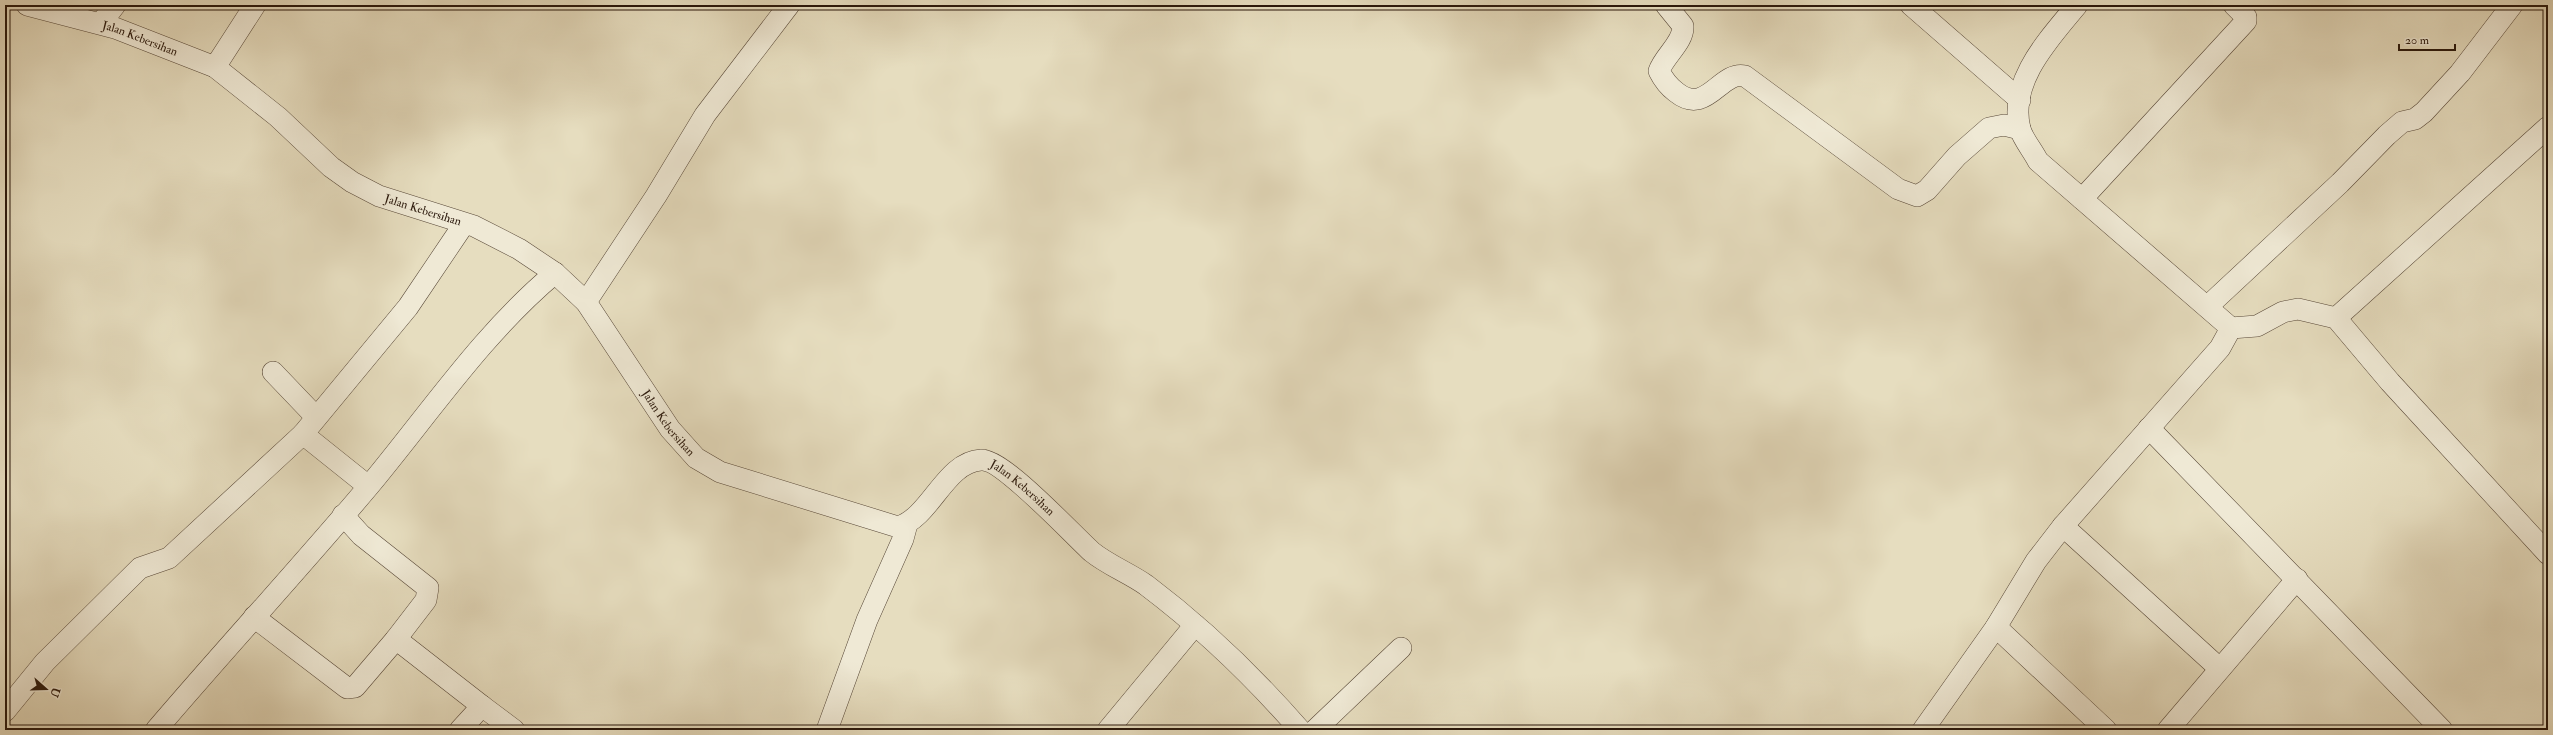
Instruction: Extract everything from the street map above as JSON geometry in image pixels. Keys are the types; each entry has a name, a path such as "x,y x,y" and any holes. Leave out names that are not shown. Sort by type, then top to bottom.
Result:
{"street":[{"name":"Jalan Kebersihan","path":"27,5 101,23 215,67 278,117 331,167 352,182 379,196 474,226 519,249 555,273 586,302 670,429 696,458 720,472 838,507 884,524 898,527 907,524 963,466 981,460 988,461 1008,474 1093,553 1145,584 1195,625 1248,672 1303,730"},
{"path":"101,23 115,5"},
{"path":"215,67 255,5"},
{"path":"586,302 656,196 705,115 789,5"},
{"path":"1666,5 1683,26 1679,39 1664,59 1659,70 1662,78 1681,96 1696,99 1704,97 1735,77 1745,76 1875,173 1908,194 1917,196 1927,190 1957,156 1989,128 2004,125 2020,129"},
{"path":"1911,5 2020,100"},
{"path":"2077,5 2030,67 2020,100 2020,129 2038,161 2208,306 2231,328 2257,326 2283,312 2298,309 2336,318 2396,388 2548,554"},
{"path":"2082,199 2246,21 2246,17 2234,5"},
{"path":"2208,306 2340,183 2387,135 2402,122 2415,119 2424,112 2460,73 2512,5"},
{"path":"2336,318 2548,126"},
{"path":"5,711 45,662 140,568 169,558 303,434 408,307 464,224"},
{"path":"156,730 368,486 502,322 528,296 555,273"},
{"path":"1932,726 1996,627 2036,561 2063,526 2220,348 2231,328"},
{"path":"273,372 316,417"},
{"path":"2149,428 2297,579 2388,678 2442,730"},
{"path":"303,434 368,486"},
{"path":"254,617 346,688 355,687 396,639 426,600 428,588 361,536 343,515"},
{"path":"827,730 867,620 903,539 907,524"},
{"path":"2063,526 2219,668"},
{"path":"2168,730 2219,668 2297,579"},
{"path":"1108,730 1195,625"},
{"path":"1996,627 2106,730"},
{"path":"396,639 514,730"},
{"path":"1303,730 1401,648"},
{"path":"460,730 482,706"}]}
